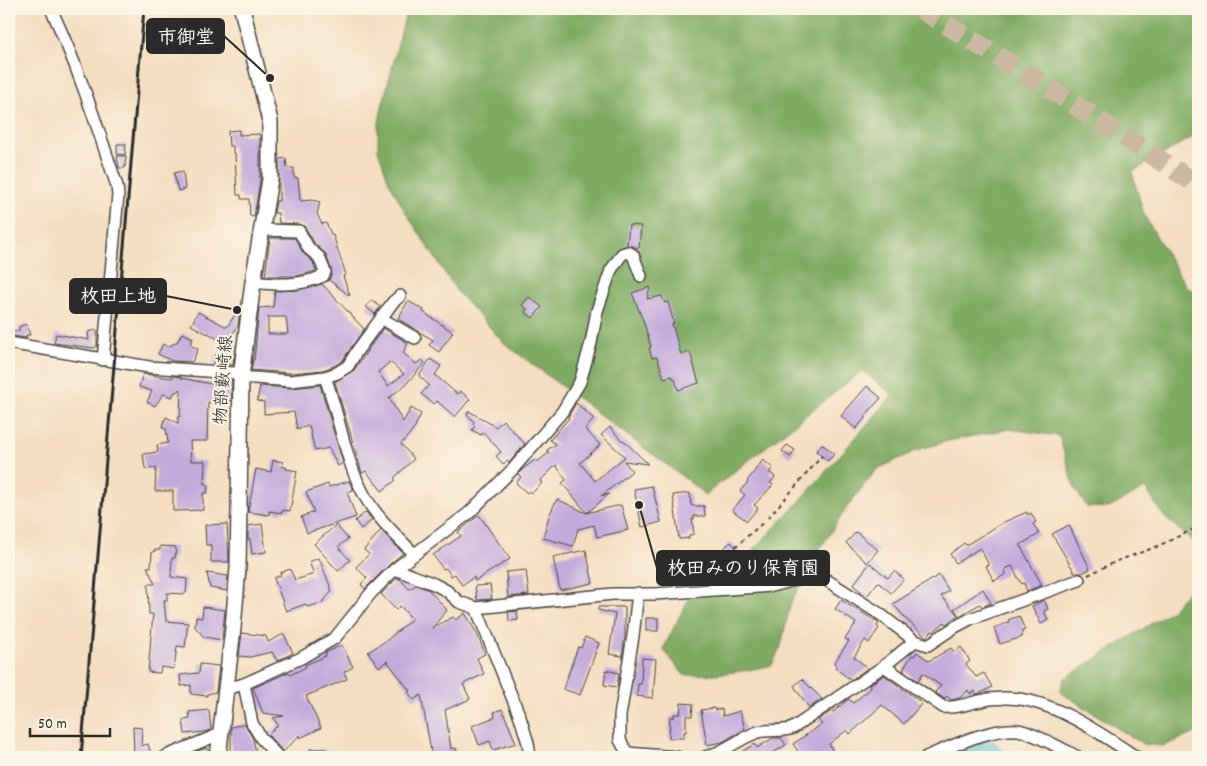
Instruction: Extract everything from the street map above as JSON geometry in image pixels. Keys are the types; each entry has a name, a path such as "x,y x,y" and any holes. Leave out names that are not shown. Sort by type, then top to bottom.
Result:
{"main road":[{"name":"物部藪崎線","path":"218,757 238,568 240,377 270,179 270,122 242,9"}],"street":[{"path":"51,9 64,36 87,97 117,186 118,195 103,360"},
{"path":"253,282 286,285 316,279 323,276 325,272 318,257 309,248 299,231 262,230"},
{"path":"226,687 244,684 301,658 335,638 371,593 395,569 469,513 513,469 562,412 580,382 597,311 612,270 622,254 628,252 634,255 641,276"},
{"path":"9,343 148,367 235,374 240,377 291,381 325,377 348,366 392,302 400,296"},
{"path":"381,318 415,338"},
{"path":"325,377 331,392 346,452 366,499 381,519 414,554"},
{"path":"395,569 434,584 447,591 459,602 476,608 638,593 655,594 772,586 813,574 820,576 880,614 915,642 928,645 955,626 970,619 1079,580"},
{"path":"638,593 620,716 620,740 627,755 677,757"},
{"path":"476,608 520,717 530,757"},
{"path":"705,757 720,752 756,732 786,731 793,728 884,666 915,642"},
{"path":"884,666 943,707 951,708 986,699 1007,698 1029,701 1076,719 1136,757"},
{"path":"244,684 252,723 278,757"},
{"path":"926,757 969,740 990,734 1019,730 1078,757"},
{"path":"164,757 220,734"}],"path":[{"path":"768,518 822,456"},
{"path":"735,547 765,521"},
{"path":"1079,580 1117,561 1156,547 1198,527"},
{"path":"693,581 704,575 727,554"}],"green space":[{"path":"407,9 1198,9 1198,134 1132,172 1144,215 1187,288 1198,292 1198,545 1165,518 1145,488 1109,508 1087,507 1075,489 1059,436 1009,429 948,441 917,450 876,470 848,506 821,547 791,602 781,646 772,665 729,673 684,675 663,649 688,600 738,566 800,501 893,395 862,371 705,495 504,343 458,293 406,213 389,182 378,150 378,128 382,107"},
{"path":"1198,574 1198,732 1163,746 1143,744 1060,692 1064,679 1171,611 1192,586"}],"building":[{"path":"239,130 239,135 260,134 260,181 254,217 250,216 249,199 241,199 241,195 237,195 235,153 233,153 233,146 229,146 228,131"},
{"path":"117,144 126,144 125,155 117,154"},
{"path":"117,156 126,156 125,168 119,168"},
{"path":"286,158 287,168 294,168 294,178 298,178 300,200 320,202 317,214 322,224 326,223 333,235 346,275 343,276 350,296 329,280 332,272 326,254 315,244 305,227 299,224 279,223 278,213 274,213 276,201 279,201 279,159"},
{"path":"183,171 185,189 178,191 174,173"},
{"path":"629,225 641,226 639,248 627,245"},
{"path":"270,238 295,238 303,253 313,262 316,271 297,276 265,276"},
{"path":"322,284 364,329 342,361 323,370 291,373 251,370 254,360 259,308 273,307 275,291 299,290","holes":["268,317 286,317 288,334 268,334"]},
{"path":"650,287 647,299 662,296 665,303 668,302 681,354 690,352 699,383 678,390 675,379 672,376 664,378 657,357 652,358 644,323 632,293"},
{"path":"529,297 542,307 533,318 525,312 527,309 522,305"},
{"path":"372,300 380,307 375,314 366,307"},
{"path":"408,301 424,310 423,312 453,332 439,352 429,345 433,340 398,319"},
{"path":"240,307 238,326 225,344 191,325 198,312 227,327"},
{"path":"26,324 30,335 26,335 27,338 12,336 12,331 19,331 19,327"},
{"path":"383,328 408,343 403,353 416,364 422,360 425,363 406,384 389,398 403,422 411,408 421,414 414,429 401,444 414,459 394,478 396,480 382,491 366,471 362,473 335,382 354,370","holes":["390,362 404,374 388,386 378,372"]},
{"path":"97,330 97,346 94,348 54,343 56,334 89,340 88,332"},
{"path":"182,333 193,338 190,345 198,349 192,362 172,361 158,354 163,344 168,347 177,342"},
{"path":"235,346 233,365 213,364 215,355 221,355 221,348"},
{"path":"430,359 441,366 435,375 457,394 460,391 470,399 455,417 437,401 434,404 421,394 429,385 419,376"},
{"path":"143,374 172,378 173,376 181,377 217,385 217,379 232,380 231,401 219,400 219,403 208,402 207,441 190,441 191,461 205,461 204,484 208,484 207,493 203,493 203,510 173,511 173,491 155,491 156,468 145,469 143,454 158,452 157,445 168,443 166,429 162,427 166,417 178,423 181,389 174,393 172,397 163,394 155,406 147,402 152,391 139,387"},
{"path":"320,385 343,463 338,466 329,448 315,451 309,426 297,429 294,412 264,414 264,402 257,401 260,386 291,388"},
{"path":"867,386 881,398 856,429 841,416"},
{"path":"576,403 594,419 585,429 600,445 580,463 595,481 625,457 601,435 610,427 622,441 648,464 624,461 632,471 601,496 609,494 587,513 562,483 566,480 556,465 540,481 542,483 532,493 529,491 527,493 516,483 521,477 518,474 523,469 549,453 547,450 556,444 550,440 569,418"},
{"path":"469,411 496,427 503,420 525,444 509,463 507,461 503,464 496,456 501,452 483,432 481,435 472,430 475,426 467,414"},
{"path":"822,444 834,454 828,461 816,451"},
{"path":"787,445 795,450 790,457 782,451"},
{"path":"273,460 283,462 282,467 286,467 286,469 297,471 290,511 283,510 282,513 269,511 269,515 248,512 256,469 271,472"},
{"path":"763,460 773,468 769,472 775,477 770,483 773,485 754,505 758,508 747,521 732,510 745,495 740,491"},
{"path":"349,481 353,490 347,492 356,517 307,533 301,517 314,512 306,492 328,484 329,487"},
{"path":"652,486 661,522 642,527 634,489"},
{"path":"690,493 691,505 704,506 705,516 694,516 694,519 692,519 694,534 689,535 689,538 679,539 673,495"},
{"path":"557,499 586,513 621,505 628,530 597,537 594,525 578,529 573,546 543,538 549,516"},
{"path":"366,512 372,520 361,529 355,521"},
{"path":"1027,512 1028,515 1031,513 1036,522 1033,524 1039,534 1020,545 1042,585 1027,591 1024,583 1022,584 1012,566 1005,569 1006,574 994,581 986,566 989,565 980,548 956,563 950,554 964,543 966,545 1004,522"},
{"path":"479,515 510,559 475,581 474,577 462,585 455,574 451,576 446,568 443,569 433,555 461,536 458,532"},
{"path":"227,524 229,562 211,562 211,545 206,545 205,525"},
{"path":"262,524 266,552 252,554 250,539 248,539 248,526"},
{"path":"336,525 348,539 338,547 350,560 338,571 314,544"},
{"path":"1069,525 1090,569 1082,573 1075,573 1052,534"},
{"path":"381,530 403,553 365,589 361,584 367,578 356,567 369,554 364,550"},
{"path":"856,532 878,550 867,563 846,543"},
{"path":"731,542 739,551 731,559 723,549"},
{"path":"160,546 176,547 175,558 172,558 171,577 187,579 186,593 167,593 167,600 164,600 166,621 188,623 185,647 177,646 174,669 161,667 160,673 148,672 153,614 149,614 148,584 155,584 147,567 151,567 152,552 160,550"},
{"path":"586,550 593,583 560,590 553,557"},
{"path":"319,558 332,591 322,603 307,607 306,604 286,611 274,578 290,569 295,580 314,574 309,562"},
{"path":"870,563 888,578 894,571 904,579 891,593 878,582 867,596 853,585"},
{"path":"526,570 529,595 508,597 506,572"},
{"path":"207,573 228,576 227,591 210,588"},
{"path":"939,575 949,591 941,596 958,615 946,624 945,622 926,637 893,604"},
{"path":"397,578 409,589 416,585 429,590 447,610 432,628 453,617 456,620 465,613 477,634 485,654 477,658 484,674 463,684 470,699 445,710 451,749 456,748 457,757 432,757 421,695 414,700 408,692 410,691 387,661 379,667 368,652 387,640 412,619 400,606 396,610 381,594"},
{"path":"490,585 492,599 477,600 475,586"},
{"path":"983,589 991,603 982,607 980,604 959,616 954,609"},
{"path":"841,600 879,623 877,626 879,628 869,643 865,640 854,657 868,668 851,680 835,668 837,666 834,663 849,641 845,639 856,623 835,609"},
{"path":"1044,600 1048,609 1044,611 1048,620 1041,624 1032,606"},
{"path":"203,607 225,610 222,640 204,637 195,627 196,617 202,618"},
{"path":"598,607 625,607 625,637 622,656 609,654 615,614 598,610"},
{"path":"517,611 518,620 509,621 508,612"},
{"path":"1019,616 1025,630 1022,631 1022,637 1000,644 994,628"},
{"path":"646,618 658,618 658,631 646,631"},
{"path":"242,633 266,636 268,642 284,634 293,653 277,661 272,652 250,657 239,656"},
{"path":"585,637 599,643 580,695 563,689 578,647 581,648"},
{"path":"342,645 353,667 344,672 347,679 306,696 321,728 300,738 300,735 283,752 268,735 278,725 273,718 284,716 263,713 253,688 289,672 290,675 306,667 305,665 326,656 325,653"},
{"path":"961,647 970,661 966,664 976,677 984,673 992,687 981,693 976,694 975,691 970,694 968,690 960,698 951,700 947,696 944,699 935,692 941,686 923,673 918,681 903,670 912,655 914,656 917,652 929,661 951,648 954,652"},
{"path":"642,658 656,659 653,698 637,696 638,684 641,684"},
{"path":"200,664 219,666 216,692 207,694 207,696 191,694 191,685 181,686 180,675 199,673"},
{"path":"606,670 619,673 617,687 604,685"},
{"path":"884,675 922,703 904,724 882,705 850,734 847,730 829,744 836,757 802,757 793,744 822,724 818,720 833,712 849,699 853,703 872,687 869,685"},
{"path":"802,679 822,699 809,708 794,686"},
{"path":"681,703 693,704 692,716 686,716 684,738 669,738 670,717 674,717 674,714 680,714"},
{"path":"714,708 715,710 722,709 723,716 740,711 745,729 722,742 707,745 701,710"},
{"path":"502,709 516,743 493,750 490,741 479,745 472,726 495,717 494,712"},
{"path":"209,710 211,730 185,734 183,720 190,719 189,712"},
{"path":"245,724 253,739 257,757 234,757 233,752 231,752 231,727"},
{"path":"133,727 142,728 141,746 148,744 152,757 134,757"},
{"path":"773,738 781,738 786,745 771,754 773,757 733,757 755,744 757,748"},
{"path":"205,748 209,750 209,757 183,757"},
{"path":"310,749 326,749 326,757 310,757"}],"waterway":[{"path":"956,757 972,750 980,749 989,749 996,757"}],"tunnel":[{"path":"921,9 1052,90 1198,185"}],"railway":[{"path":"81,757 144,9"}],"place":[{"name":"市御堂","path":"270,78"},
{"name":"枚田上地","path":"237,310"},
{"name":"枚田みのり保育園","path":"639,505"}]}
